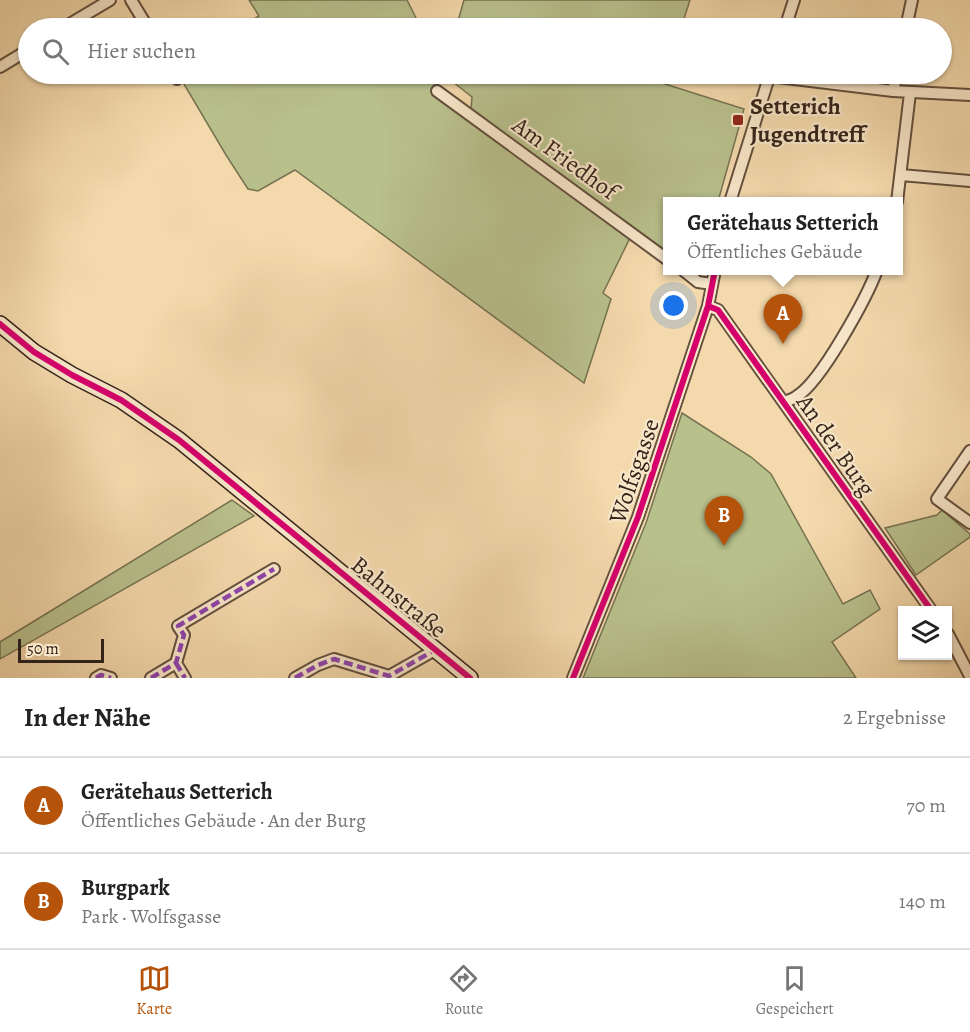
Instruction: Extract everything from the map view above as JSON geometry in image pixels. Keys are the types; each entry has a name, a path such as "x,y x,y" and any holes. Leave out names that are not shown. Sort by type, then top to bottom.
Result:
{"street":[{"path":"80,18 110,0"},
{"path":"131,0 142,18"},
{"path":"788,18 794,0"},
{"path":"908,18 912,0"},
{"path":"0,67 18,56"},
{"path":"731,197 766,84"},
{"path":"839,84 910,93 970,95"},
{"path":"893,91 895,84"},
{"name":"Am Friedhof","path":"436,91 663,256"},
{"path":"898,197 910,93"},
{"path":"901,175 970,181"},
{"path":"689,275 698,282 712,284"},
{"name":"Wolfsgasse","path":"573,678 638,517 708,306 714,275"},
{"path":"784,402 799,396 817,375 858,311 875,275"},
{"name":"An der Burg","path":"708,306 718,310 928,606"},
{"name":"Bahnstraße","path":"0,324 34,352 121,400 179,440 470,678"},
{"path":"970,451 937,499 970,523"},
{"path":"151,678 176,663 184,635 178,626 274,568"},
{"path":"952,641 970,674"},
{"path":"296,678 334,659 389,676 435,650"},
{"path":"176,663 184,678"},
{"path":"96,678 101,675 111,678"}],"green space":[{"path":"249,0 407,0 416,18 256,18 259,16"},
{"path":"464,0 690,0 684,18 459,18"},
{"path":"184,84 434,84 432,92 630,238 603,293 611,299 584,383 295,170 258,191 248,189"},
{"path":"456,84 665,84 744,109 719,197 663,197 663,251 471,109 472,97"},
{"path":"682,413 751,457 771,474 843,604 870,590 880,609 832,642 856,678 583,678 646,523"},
{"path":"232,500 254,516 0,659 0,642"},
{"path":"942,510 970,534 970,537 916,575 885,528 937,515"}],"marked path":[{"path":"151,678 176,663 184,635 178,626 274,569"},
{"path":"295,678 334,659 389,676 435,650"},
{"path":"176,663 185,678"},
{"path":"96,678 101,675 111,678"}],"cycle path":[{"path":"573,678 638,517 708,306 714,275"},
{"path":"708,306 718,310 928,606"},
{"path":"0,324 34,352 121,400 179,440 470,678"}],"place":[{"name":"Setterich Jugendtreff","path":"738,120"},
{"name":"Gerätehaus Setterich","path":"783,344"},
{"name":"Burgpark","path":"724,546"}]}
